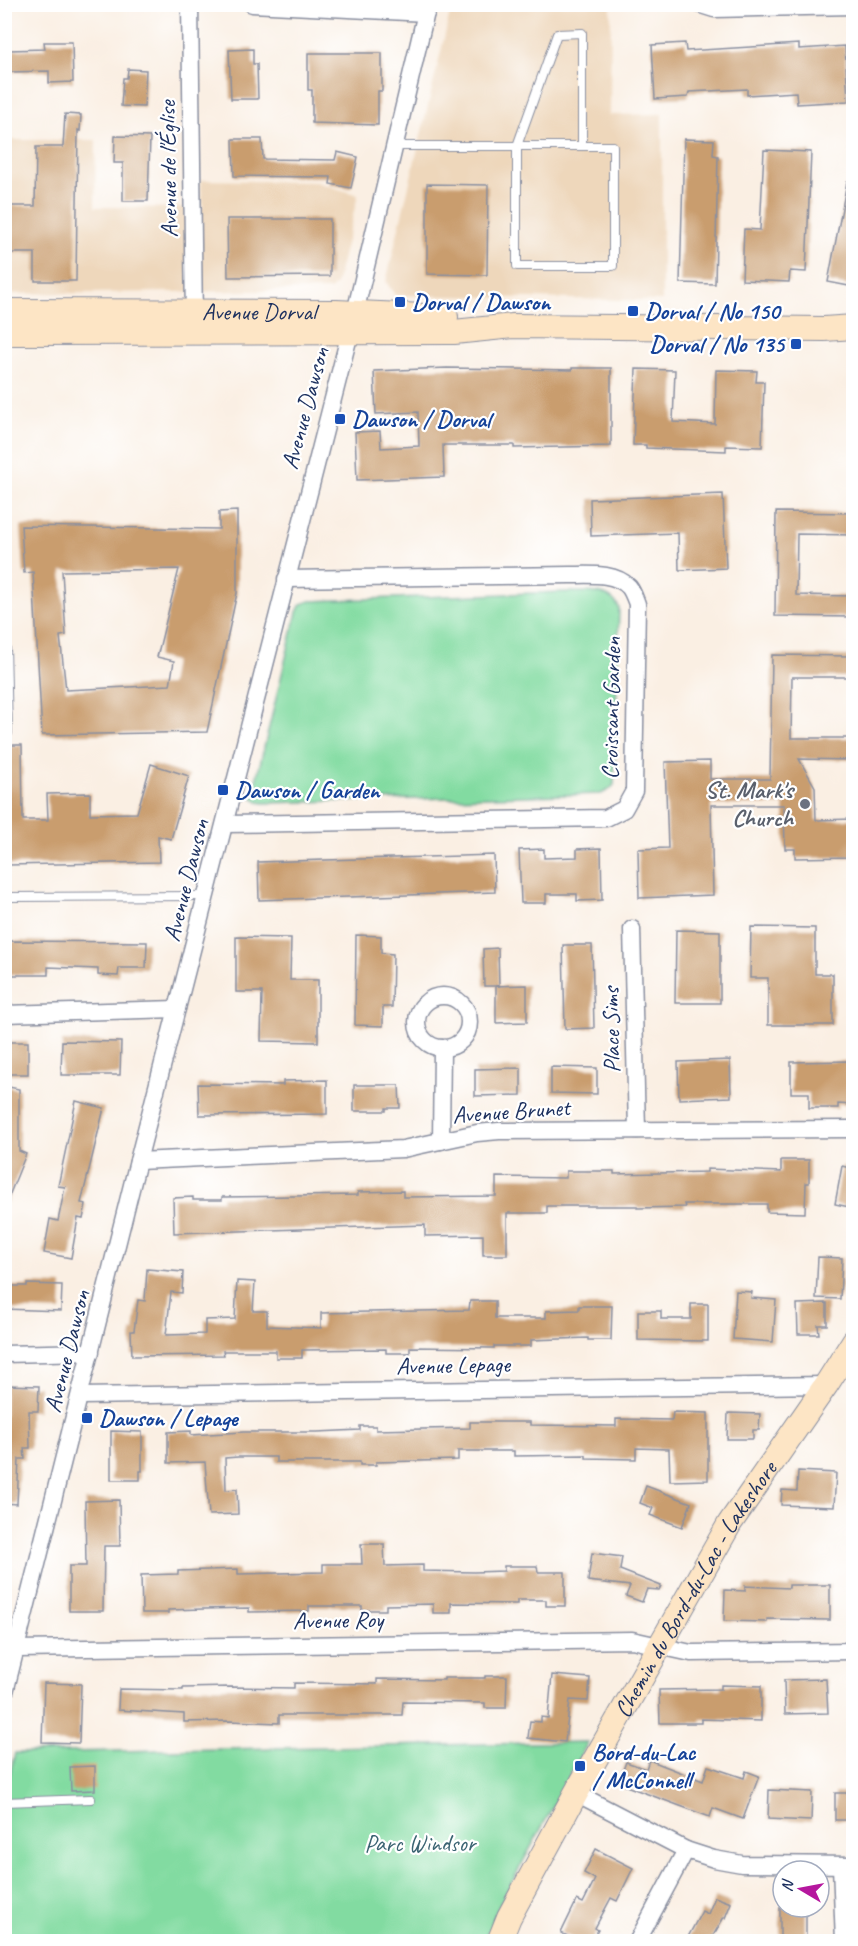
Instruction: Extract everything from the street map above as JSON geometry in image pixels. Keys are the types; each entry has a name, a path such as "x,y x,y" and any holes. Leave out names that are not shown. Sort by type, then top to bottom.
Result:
{"street":[{"name":"Avenue de l'Église","path":"190,4 194,322"},
{"path":"252,4 427,9"},
{"path":"698,4 714,9 854,6"},
{"name":"Avenue Dawson","path":"4,1696 8,1669 17,1649 138,1161 352,323 427,9"},
{"name":"Avenue Dorval","path":"4,311 194,322 352,323 454,317 513,326 824,329 854,327"},
{"name":"Avenue Dorval","path":"4,333 194,322"},
{"name":"Croissant Garden","path":"225,824 606,818 624,809 634,791 637,604 630,588 620,580 607,576 570,575 286,579"},
{"name":"Place Sims","path":"632,929 637,1130"},
{"path":"4,1014 177,1010"},
{"path":"441,1141 442,1048"},
{"name":"Avenue Brunet","path":"138,1161 403,1149 498,1131 854,1129"},
{"name":"Chemin du Bord-du-Lac - Lakeshore","path":"499,1941 509,1917 576,1793 730,1523 854,1341"},
{"path":"4,1354 91,1352"},
{"name":"Avenue Lepage","path":"81,1396 826,1385"},
{"name":"Avenue Roy","path":"17,1649 632,1640 691,1653 854,1651"},
{"path":"576,1793 686,1850 714,1860 742,1864 848,1866 844,1941"},
{"path":"637,1941 686,1850"}],"lane":[{"path":"395,146 517,146 582,146 613,146 613,266 517,266 517,146 558,34 582,33 582,146"},
{"path":"6,645 8,733"},
{"path":"4,897 207,896"},
{"path":"4,1802 91,1799"}],"shaded area":[{"path":"452,5 611,5 610,115 662,114 662,301 395,295 386,282"},
{"path":"4,140 96,140 95,207 203,208 200,180 316,182 358,195 336,285 330,290 5,294"}],"green space":[{"path":"565,592 603,594 615,601 619,608 614,785 609,790 601,794 264,803 252,797 297,612 301,604 310,601"},
{"name":"Parc Windsor","path":"588,1742 498,1908 484,1941 5,1942 4,1796 15,1753"}],"building":[{"path":"44,42 72,42 73,82 49,83 49,71 9,72 9,50 45,49"},
{"path":"685,43 686,51 799,44 799,49 845,46 848,101 797,104 796,92 747,95 747,89 689,92 688,97 655,99 652,45"},
{"path":"253,49 253,64 257,64 258,99 231,99 229,50"},
{"path":"308,53 382,53 382,91 378,91 378,125 312,123 312,90 308,90"},
{"path":"128,69 146,70 144,107 121,106 123,78 127,78"},
{"path":"65,114 81,115 80,131 78,130 76,281 35,281 35,253 4,253 4,206 35,206 36,147 63,147"},
{"path":"115,136 150,137 148,201 123,201 123,163 114,163"},
{"path":"233,139 262,139 263,159 335,160 337,152 358,157 351,188 330,184 331,177 234,176"},
{"path":"684,139 714,140 713,155 718,156 715,284 680,283"},
{"path":"764,150 811,152 806,272 790,271 789,282 742,280 744,229 760,230"},
{"path":"847,182 854,183 854,287 828,282"},
{"path":"427,184 488,185 487,275 427,274"},
{"path":"227,219 330,219 330,276 228,277"},
{"path":"447,368 572,370 572,368 611,368 611,446 514,448 514,445 443,445 444,477 357,480 355,432 380,431 381,448 419,446 418,412 376,414 374,371"},
{"path":"636,369 675,370 673,422 715,424 716,370 757,371 756,382 764,382 762,447 726,446 726,451 646,448 646,445 633,445"},
{"path":"723,494 726,568 679,570 678,533 591,536 590,499"},
{"path":"237,511 237,593 207,732 42,735 33,572 24,573 21,526 219,529 219,512","holes":["179,569 157,657 174,661 170,685 66,690 60,636 66,635 62,571"]},
{"path":"776,512 854,513 854,535 797,534 796,595 854,596 854,617 775,616"},
{"path":"772,655 854,656 854,677 792,677 791,738 854,738 854,760 799,759 815,787 816,820 854,819 854,857 795,858 795,849 785,849 784,805 711,805 713,895 639,898 638,849 668,848 665,762 710,761 710,779 770,779"},
{"path":"4,745 22,745 23,820 48,820 47,794 90,793 90,814 137,813 151,764 189,776 171,839 158,836 159,862 7,865 7,846 4,846"},
{"path":"601,848 602,900 577,901 577,894 546,894 546,903 521,903 519,850 544,849 544,858 577,857 577,849"},
{"path":"494,855 495,892 259,900 258,862"},
{"path":"751,927 815,928 815,974 833,974 833,1025 768,1025 768,978 750,978"},
{"path":"676,930 720,931 720,1003 675,1003"},
{"path":"356,935 381,936 381,953 393,954 392,1007 383,1007 383,1026 355,1025"},
{"path":"236,937 291,938 290,980 318,980 318,1042 261,1041 262,992 236,992"},
{"path":"8,941 147,942 146,968 119,968 118,976 98,975 98,969 48,967 48,975 8,975"},
{"path":"563,945 592,945 594,1028 565,1029"},
{"path":"498,948 499,986 484,986 483,949"},
{"path":"527,985 527,1022 496,1023 496,986"},
{"path":"62,1041 121,1042 120,1075 61,1075"},
{"path":"4,1042 28,1042 28,1074 4,1074"},
{"path":"730,1060 731,1097 679,1099 678,1062"},
{"path":"854,1061 854,1105 838,1104 838,1108 809,1108 809,1093 791,1093 791,1062"},
{"path":"551,1067 597,1068 597,1094 551,1093"},
{"path":"521,1068 521,1095 475,1096 475,1069"},
{"path":"327,1080 327,1114 199,1115 198,1084 283,1085 283,1081"},
{"path":"354,1085 399,1085 400,1108 386,1108 386,1111 354,1111"},
{"path":"4,1086 19,1089 19,1151 26,1154 5,1206"},
{"path":"76,1101 104,1108 81,1203 86,1204 83,1219 78,1218 71,1258 44,1253 50,1219 58,1221 65,1187 58,1186"},
{"path":"781,1160 809,1160 805,1213 767,1212 767,1204 684,1204 685,1207 637,1208 637,1206 547,1206 547,1213 507,1213 507,1255 483,1255 483,1235 425,1236 425,1225 174,1233 173,1198 193,1197 193,1200 222,1200 222,1197 358,1195 358,1192 403,1191 403,1197 496,1196 496,1177 566,1178 566,1171 614,1171 614,1174 707,1172 707,1169 781,1172"},
{"path":"842,1166 854,1169 854,1208 835,1204"},
{"path":"818,1257 842,1258 840,1299 816,1298"},
{"path":"147,1269 183,1272 182,1293 171,1292 166,1335 205,1334 205,1320 235,1319 237,1281 255,1282 253,1311 267,1311 267,1326 321,1328 321,1313 469,1310 470,1301 495,1301 495,1318 546,1318 546,1311 579,1310 579,1306 612,1306 611,1340 588,1340 588,1338 531,1340 531,1346 494,1346 494,1348 410,1347 410,1353 386,1353 386,1349 302,1350 302,1358 276,1358 276,1351 223,1351 224,1355 132,1356 131,1331 134,1331 138,1300 145,1301"},
{"path":"27,1284 62,1285 61,1311 4,1309 4,1286 27,1286"},
{"path":"736,1291 752,1292 751,1298 776,1300 773,1342 733,1339"},
{"path":"827,1303 827,1325 818,1325 819,1334 798,1334 797,1304"},
{"path":"691,1304 708,1304 708,1341 638,1340 638,1311 661,1311 661,1319 691,1319"},
{"path":"5,1385 39,1386 38,1411 29,1411 30,1448 24,1448 25,1459 19,1459 17,1504 4,1503"},
{"path":"673,1412 708,1413 708,1480 670,1481 669,1449 636,1448 636,1459 586,1458 586,1455 514,1456 514,1451 458,1451 458,1460 376,1462 376,1465 360,1465 360,1462 276,1462 276,1457 238,1457 225,1458 226,1490 237,1489 238,1514 209,1515 205,1462 168,1463 168,1432 191,1431 191,1435 317,1432 360,1430 360,1426 376,1426 376,1430 470,1428 470,1422 616,1426 616,1419 672,1420"},
{"path":"728,1413 760,1414 759,1430 753,1430 753,1439 727,1439"},
{"path":"111,1431 142,1432 140,1480 111,1480"},
{"path":"798,1471 836,1473 834,1507 781,1505 782,1490 797,1491"},
{"path":"646,1486 691,1503 682,1527 650,1515 653,1508 640,1503"},
{"path":"119,1500 120,1546 104,1546 103,1611 69,1611 69,1566 86,1566 85,1501"},
{"path":"361,1544 384,1544 385,1566 423,1565 423,1571 474,1572 504,1571 504,1566 537,1566 538,1572 565,1572 565,1606 546,1606 546,1600 517,1600 517,1604 451,1603 451,1613 433,1613 433,1604 386,1605 386,1610 362,1610 362,1606 309,1606 309,1611 249,1612 249,1608 142,1613 141,1575 238,1569 238,1574 323,1572 323,1564 362,1564"},
{"path":"592,1553 622,1557 620,1570 661,1586 659,1590 647,1589 642,1602 626,1596 630,1586 588,1581"},
{"path":"789,1585 830,1585 830,1620 724,1621 725,1590 745,1591 745,1586 789,1588"},
{"path":"552,1675 590,1678 588,1701 570,1700 565,1742 528,1738 530,1721 541,1722 541,1717 548,1718"},
{"path":"485,1676 507,1676 506,1708 485,1708 485,1703 403,1702 402,1715 279,1715 279,1723 184,1722 184,1714 118,1710 119,1689 294,1688 294,1683 377,1684 377,1679 444,1680 444,1678 485,1678"},
{"path":"826,1679 828,1713 785,1714 784,1680"},
{"path":"44,1683 81,1684 79,1743 42,1742"},
{"path":"721,1685 761,1686 761,1721 701,1719 701,1723 660,1723 659,1690 721,1689"},
{"path":"649,1760 703,1781 708,1766 744,1778 746,1771 759,1776 743,1819 713,1808 710,1817 618,1783 626,1762 646,1769"},
{"path":"95,1766 95,1790 71,1791 70,1767"},
{"path":"769,1790 812,1792 811,1821 768,1819"},
{"path":"835,1793 854,1793 854,1820 835,1820"},
{"path":"596,1849 633,1868 617,1901 611,1898 595,1928 598,1930 592,1941 578,1941 561,1933 577,1900 583,1903 595,1879 584,1873"},
{"path":"715,1897 731,1903 725,1918 710,1941 697,1941 688,1937 702,1911 708,1914"},
{"path":"780,1919 806,1919 806,1941 780,1941"}],"place":[{"name":"Dorval / Dawson","path":"400,302"},
{"name":"Dorval / No 150","path":"633,311"},
{"name":"Dorval / No 135","path":"796,344"},
{"name":"Dawson / Dorval","path":"340,419"},
{"name":"Dawson / Garden","path":"223,790"},
{"name":"St. Mark's Church","path":"805,804"},
{"name":"Dawson / Lepage","path":"87,1418"},
{"name":"Bord-du-Lac / McConnell","path":"580,1766"}]}
